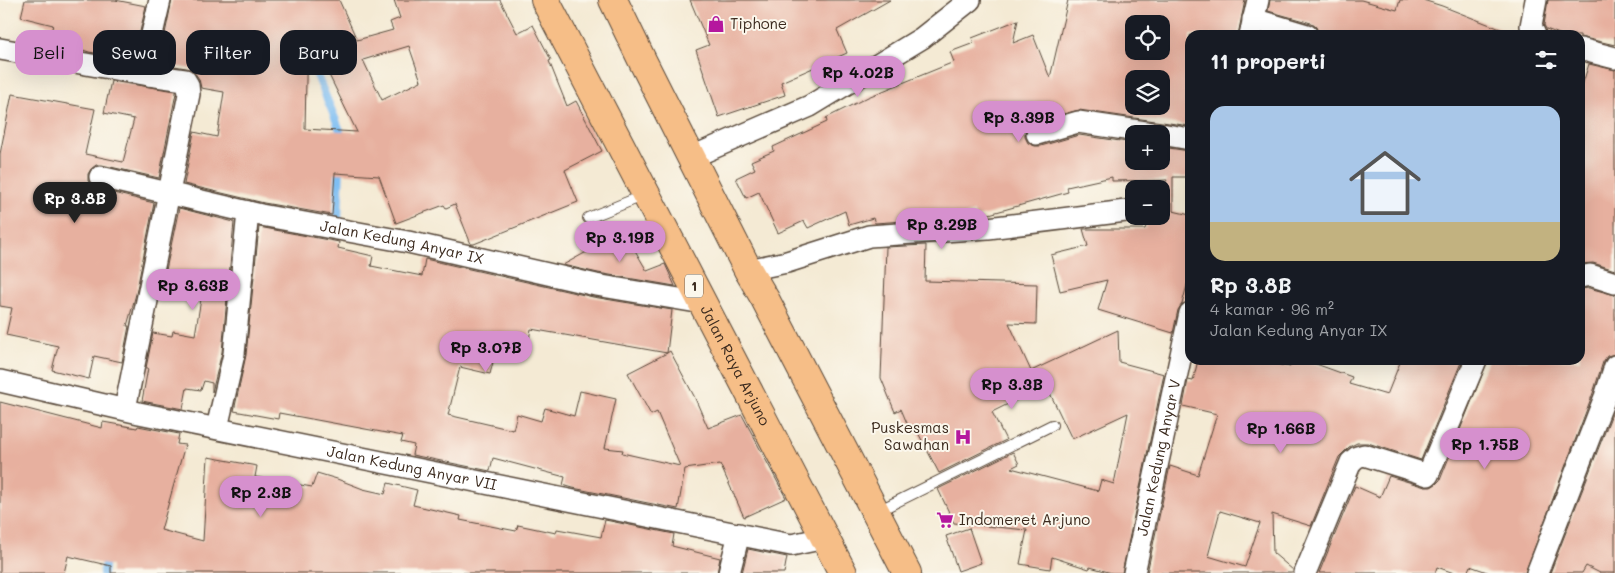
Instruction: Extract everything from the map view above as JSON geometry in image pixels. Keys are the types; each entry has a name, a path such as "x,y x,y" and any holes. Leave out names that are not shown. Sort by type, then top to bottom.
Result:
{"highway":[{"name":"Jalan Raya Arjuno","path":"545,0 843,573"},
{"path":"613,0 748,270 765,299 907,573"}],"street":[{"path":"153,30 160,0"},
{"path":"692,157 810,106 922,38 970,0"},
{"path":"1533,30 1531,26 1536,0"},
{"path":"1254,18 1291,30"},
{"path":"0,49 93,65"},
{"path":"1585,50 1615,58"},
{"path":"130,411 172,194 189,94 188,85 185,80 149,75"},
{"path":"1037,134 1078,122 1125,128"},
{"path":"1170,136 1185,138"},
{"name":"Jalan Kedung Anyar IX","path":"100,177 248,212 408,242 596,285 703,302"},
{"path":"748,270 788,262 869,236 988,228 1125,211"},
{"path":"217,428 234,354 248,212"},
{"path":"1585,276 1590,275 1615,283"},
{"name":"Jalan Kedung Anyar V","path":"1134,573 1185,336"},
{"path":"1306,573 1351,462 1357,457 1364,455 1428,475 1474,365"},
{"path":"1537,573 1605,397 1615,366"},
{"name":"Jalan Kedung Anyar VII","path":"0,381 130,411 791,545 825,538"},
{"path":"729,573 739,534"}],"lane":[{"path":"588,218 646,194"},
{"path":"875,512 1052,425"}],"building":[{"path":"25,0 115,0 146,6 140,30 93,30 93,53 83,50 83,30 51,30 53,25 21,17"},
{"path":"172,0 339,0 352,30 280,30 280,75 306,75 305,129 357,132 329,75 357,75 357,40 393,30 390,22 400,18 394,0 500,0 517,33 533,25 551,60 549,61 567,106 576,101 602,151 565,170 578,202 474,244 471,244 455,204 446,208 444,205 396,223 379,176 335,173 332,215 264,203 184,184 194,132 217,137 224,92 201,88 196,75 270,75 270,30 186,30 186,68 176,66 176,30 166,30","holes":["409,46 421,81 382,100 363,60"]},
{"path":"690,0 890,0 837,30 847,53 781,82 785,95 719,117 696,50 709,45"},
{"path":"1068,0 1245,0 1239,30 1185,30 1185,125 1079,110 1033,122 1025,132 1028,143 1035,146 1079,135 1125,142 1125,170 1170,170 1170,148 1185,150 1185,177 1173,177 1173,211 1185,214 1185,293 1178,310 1173,333 1098,310 1107,280 1060,291 1051,255 1088,246 1083,229 1145,229 1147,225 1170,225 1170,180 1112,181 1112,177 1067,187 1068,192 982,216 975,216 974,212 959,217 875,223 873,218 849,225 845,211 808,228 804,221 778,233 759,192 746,198 736,178 755,169 751,161 774,151 773,147 827,122 826,118 868,97 954,62 950,52 974,43 972,38 1018,20 1013,43 1033,35 1050,78"},
{"path":"1270,0 1361,0 1397,10 1400,0 1423,0 1503,30 1317,30 1311,23 1268,11"},
{"path":"1548,0 1615,0 1615,45 1585,38 1585,30 1549,30 1544,25"},
{"path":"1589,64 1615,70 1615,270 1593,263 1585,264 1585,76"},
{"path":"111,81 176,91 176,93 159,178 102,165 96,165 88,174 88,181 97,189 154,203 136,294 127,326 129,326 122,362 94,356 89,379 52,370 58,346 6,335 12,308 0,306 0,154 12,94 95,109 85,154 123,162 134,119 104,113"},
{"path":"179,208 234,222 222,352 212,392 212,383 204,381 201,390 187,388 183,409 142,401 153,333 172,336 173,331 195,335 204,281 166,270"},
{"path":"259,227 339,242 338,248 373,256 371,266 422,276 425,259 593,297 672,310 667,353 670,351 694,396 708,428 742,415 786,498 744,517 720,464 685,469 678,509 573,488 563,485 565,477 493,458 490,471 412,455 414,445 401,442 403,436 279,413 278,419 234,411 246,355","holes":["531,329 667,353 628,373 651,415 657,412 680,466 622,453 623,450 605,448 616,399 580,391 574,416 545,408 541,421 517,414 513,430 448,415 460,367 490,374 496,350 526,356"]},
{"path":"621,233 630,249 633,247 647,271 665,264 675,286 563,265"},
{"path":"926,245 925,281 1037,284 1036,324 1009,323 1031,371 1118,330 1119,362 1164,374 1122,573 1112,573 1090,567 1089,569 1052,557 1050,569 1020,564 1027,530 954,523 938,489 1013,452 1019,464 1011,468 1098,491 1101,480 1114,484 1128,413 1072,439 1046,385 992,412 1006,440 939,473 914,425 909,428 901,409 895,412 881,378 886,247"},
{"path":"1585,288 1615,295 1615,354 1607,356 1603,362 1525,573 1490,573 1470,566 1467,573 1454,573 1437,567 1435,573 1319,573 1355,486 1380,497 1389,476 1425,487 1431,487 1440,480 1486,365 1585,365"},
{"path":"1197,365 1281,365 1290,367 1291,365 1319,365 1352,377 1349,384 1387,395 1399,365 1460,365 1421,460 1368,443 1357,443 1349,447 1339,457 1311,526 1272,514 1273,553 1293,570 1293,573 1147,573 1170,466 1198,475 1217,414 1183,406 1188,380 1193,381","holes":["1220,511 1260,523 1245,567 1208,556"]},
{"path":"0,402 102,428 103,422 137,428 138,426 179,434 177,444 185,445 161,530 203,541 208,457 257,466 255,477 312,487 317,473 363,489 385,494 388,483 417,490 413,505 461,516 460,520 516,531 518,525 556,533 557,529 601,537 605,520 674,534 672,546 720,558 717,573 111,573 111,566 68,556 64,573 0,573"},
{"path":"1615,406 1615,573 1600,573 1586,566 1582,573 1550,573"},
{"path":"969,528 981,563 958,571 946,536"},
{"path":"748,549 787,557 784,573 742,573"}],"waterway":[{"path":"317,75 340,130 340,141"},
{"path":"334,223 338,224 340,165"},
{"path":"103,573 106,555"}],"place":[{"name":"Tiphone","path":"716,24"},
{"name":"Puskesmas Sawahan","path":"963,437"},
{"name":"Indomeret Arjuno","path":"945,520"}]}
